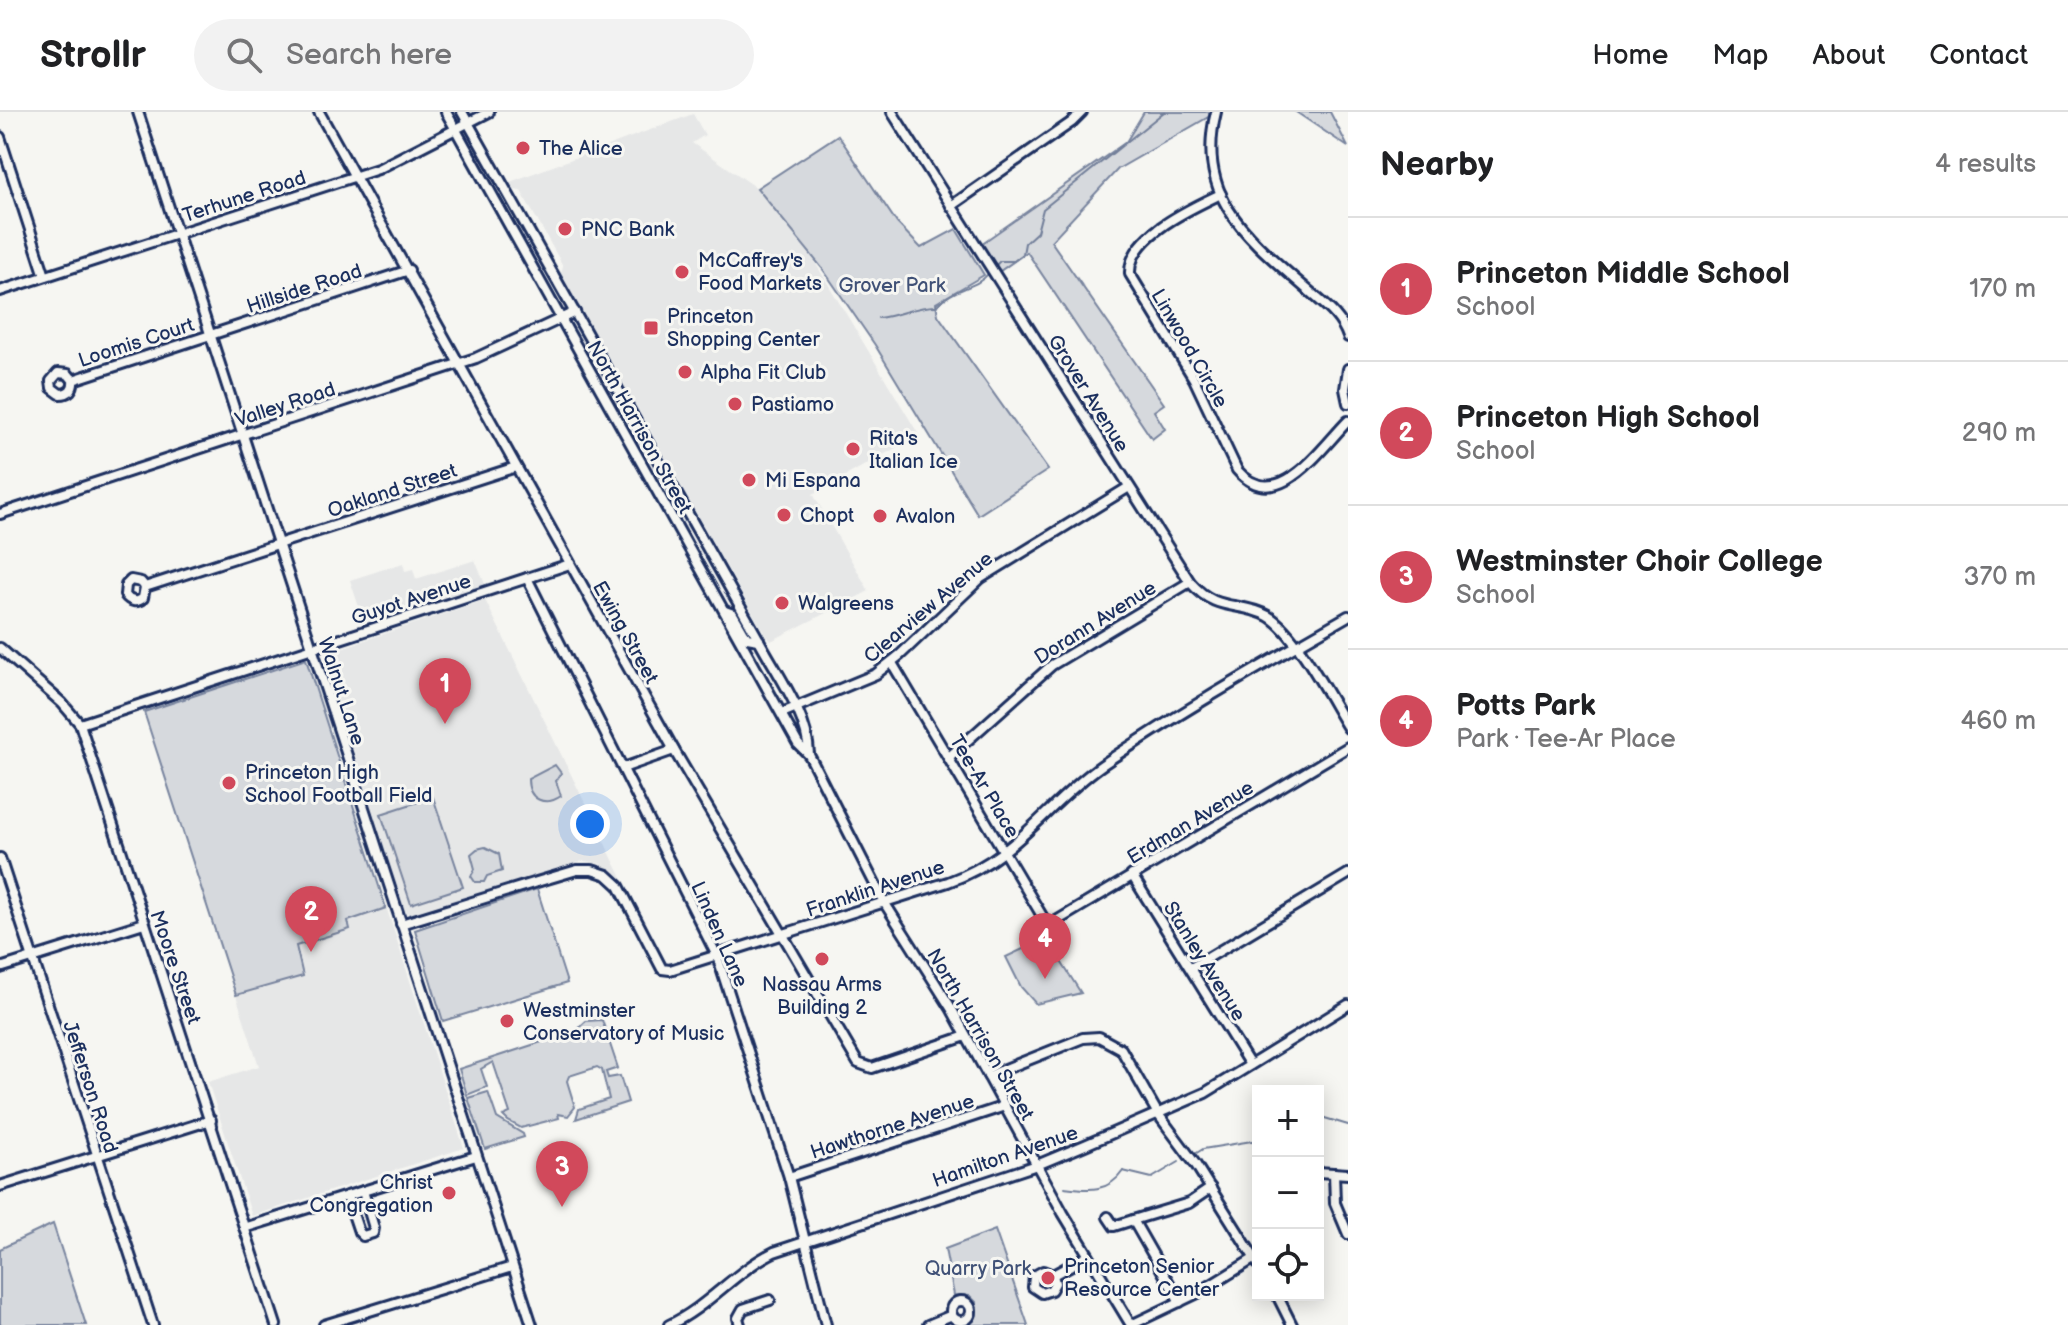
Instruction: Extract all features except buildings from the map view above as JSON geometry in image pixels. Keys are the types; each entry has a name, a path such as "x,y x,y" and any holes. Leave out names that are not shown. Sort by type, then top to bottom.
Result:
{"street":[{"name":"Walnut Lane","path":"138,112 532,1325"},
{"name":"Ewing Street","path":"319,112 674,750 862,1067 872,1068 966,1036"},
{"name":"North Harrison Street","path":"446,112 798,744 809,755 884,902 966,1036 1088,1256 1131,1325"},
{"name":"North Harrison Street","path":"462,112 795,706 809,742 809,755"},
{"name":"Terhune Road","path":"0,291 356,177 392,163 489,112"},
{"name":"Grover Avenue","path":"892,112 1190,582 1215,602 1269,617 1286,630 1348,728"},
{"path":"951,206 1082,112"},
{"path":"1216,112 1212,151 1221,194 1230,213 1248,238 1335,314 1348,337"},
{"path":"0,137 45,276"},
{"name":"Linwood Circle","path":"1221,194 1190,207 1138,247 1131,261 1130,274 1194,379 1233,463 1242,476 1255,484 1279,485 1293,478 1348,421"},
{"name":"Hillside Road","path":"210,335 409,270"},
{"name":"Valley Road","path":"0,514 459,364 508,345 575,312"},
{"name":"Loomis Court","path":"73,380 210,335"},
{"path":"1348,369 1345,389 1348,403"},
{"name":"Oakland Street","path":"145,587 516,467"},
{"name":"Clearview Avenue","path":"782,713 863,680 892,663 981,578 1129,487"},
{"name":"Guyot Avenue","path":"80,724 570,564"},
{"path":"713,590 711,580 716,565"},
{"name":"Linden Lane","path":"527,578 717,956 789,1177 826,1325"},
{"name":"Dorann Avenue","path":"949,757 1052,665 1190,582"},
{"path":"725,611 733,614 747,638 759,640"},
{"name":"Franklin Avenue","path":"401,924 577,870 592,870 607,875 619,886 662,969 670,970 884,902 985,866 1025,836 1069,792 1102,765 1348,616"},
{"name":"Moore Street","path":"0,648 62,703 80,724 276,1325"},
{"name":"Tee-Ar Place","path":"892,663 1048,926"},
{"path":"763,681 774,668"},
{"name":"Erdman Avenue","path":"1048,926 1348,747"},
{"path":"623,768 674,750"},
{"name":"Jefferson Road","path":"0,858 153,1325"},
{"path":"1191,968 1348,874"},
{"name":"Stanley Avenue","path":"1132,875 1250,1065"},
{"path":"0,968 144,923"},
{"name":"Hamilton Avenue","path":"669,1325 707,1301 764,1257 1037,1165 1158,1114 1205,1093 1348,1005"},
{"path":"988,1076 1083,1038 1099,1037 1121,1049 1158,1114 1211,1188 1252,1255"},
{"name":"Hawthorne Avenue","path":"789,1177 1005,1106"},
{"path":"0,1186 211,1120"},
{"path":"244,1228 476,1156"},
{"path":"1324,1172 1348,1174"},
{"path":"1334,1173 1335,1203 1348,1234"},
{"path":"1108,1217 1114,1226 1189,1203 1211,1188"},
{"path":"347,1196 359,1232 369,1237 374,1228 363,1191"},
{"path":"1133,1220 1180,1302"},
{"path":"1053,1275 1088,1256"},
{"path":"1131,1325 1252,1263"},
{"path":"324,1325 512,1267"},
{"path":"740,1325 738,1318 743,1309 770,1300"},
{"path":"1280,1301 1292,1325"},
{"path":"928,1325 952,1315"}],"shaded area":[{"name":"Princeton Shopping Center","path":"693,114 705,135 692,143 757,188 813,259 919,435 813,494 869,591 771,641 561,273 563,266 521,191 514,190 510,182"},
{"path":"475,560 485,584 364,622 350,580 403,563 405,571 413,569 416,579"},
{"path":"485,600 622,878 601,864 583,861 409,914 404,909 323,654"},
{"path":"306,659 464,1148 252,1216 208,1082 259,1066 144,712"}],"green space":[{"path":"1144,112 1217,112 1118,169 1051,241 1164,404 1154,411 1165,429 1152,439 1027,252 1000,271 981,244 1126,142"},
{"path":"1296,112 1330,112 1348,147"},
{"name":"Grover Park","path":"838,135 897,223 921,248 956,229 984,275 936,303 938,315 1048,470 978,515 875,345 822,268 757,188"},
{"path":"306,659 386,908 348,921 350,929 296,946 303,976 236,995 144,712"},
{"path":"555,765 561,773 556,781 561,796 549,801 538,800 531,792 528,779"},
{"path":"433,797 463,887 411,904 381,814"},
{"path":"485,847 499,854 502,871 487,876 484,882 475,882 471,876 475,869 471,854"},
{"path":"537,889 567,983 443,1021 415,930"},
{"path":"1046,938 1081,993 1036,1004 1021,987 1006,957"},
{"path":"602,1020 618,1068 606,1072 608,1078 620,1076 628,1102 576,1119 579,1109 609,1099 602,1070 597,1067 569,1076 567,1081 575,1107 568,1116 558,1114 559,1118 521,1128 503,1116 510,1113 493,1062 481,1069 487,1087 467,1095 459,1069 575,1031 586,1021"},
{"path":"488,1092 497,1118 524,1137 485,1149 468,1098"},
{"path":"53,1224 86,1325 0,1325 0,1249"},
{"name":"Quarry Park","path":"995,1230 1028,1325 964,1325 974,1321 976,1302 970,1296 954,1295 945,1249"}],"waterway":[{"path":"996,265 1000,261 1014,261 1023,254 1025,243 1037,232 1043,209 1164,112"},
{"path":"878,318 936,306 988,274"},
{"path":"1324,1118 1348,1125"},
{"path":"1195,1154 1203,1149 1252,1141"},
{"path":"1065,1187 1104,1187 1123,1171 1152,1178 1179,1162"}],"place":[{"name":"The Alice","path":"523,148"},
{"name":"PNC Bank","path":"565,229"},
{"name":"McCaffrey's Food Markets","path":"682,272"},
{"name":"Princeton Shopping Center","path":"651,328"},
{"name":"Alpha Fit Club","path":"685,372"},
{"name":"Pastiamo","path":"735,404"},
{"name":"Rita's Italian Ice","path":"853,449"},
{"name":"Mi Espana","path":"749,480"},
{"name":"Chopt","path":"784,515"},
{"name":"Avalon","path":"880,516"},
{"name":"Walgreens","path":"782,603"},
{"name":"Princeton Middle School","path":"445,724"},
{"name":"Princeton High School Football Field","path":"229,783"},
{"name":"Princeton High School","path":"311,952"},
{"name":"Nassau Arms Building 2","path":"822,959"},
{"name":"Potts Park","path":"1045,979"},
{"name":"Westminster Conservatory of Music","path":"507,1021"},
{"name":"Christ Congregation","path":"449,1193"},
{"name":"Westminster Choir College","path":"562,1207"},
{"name":"Princeton Senior Resource Center","path":"1048,1278"}]}
